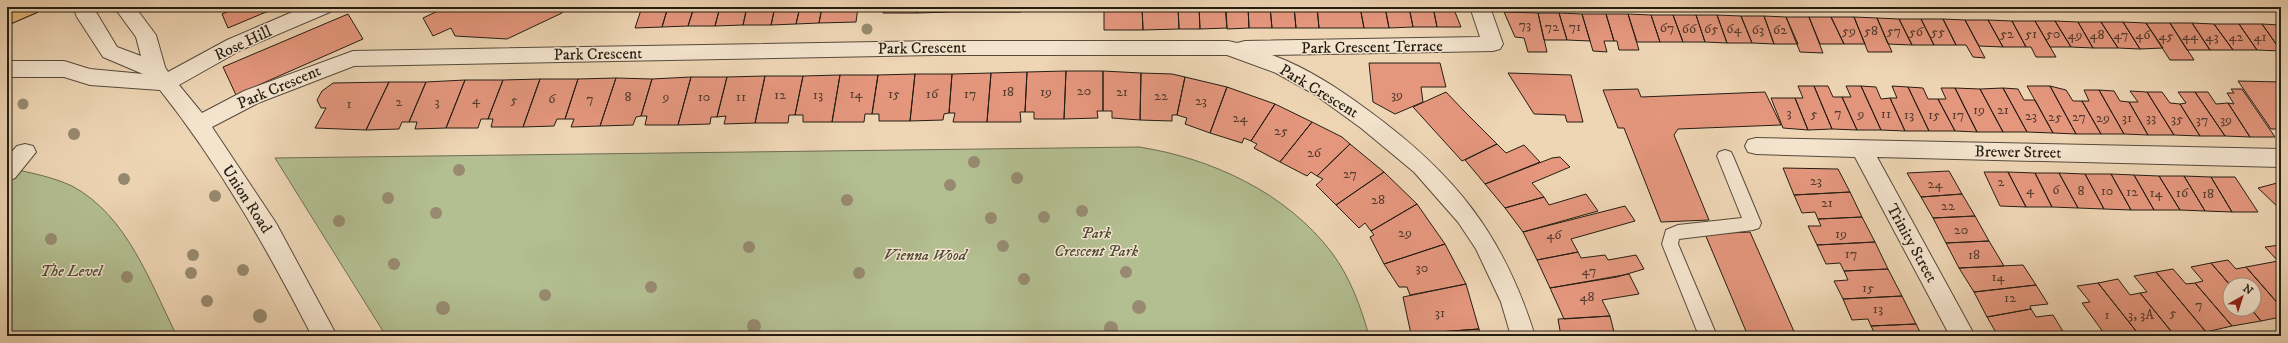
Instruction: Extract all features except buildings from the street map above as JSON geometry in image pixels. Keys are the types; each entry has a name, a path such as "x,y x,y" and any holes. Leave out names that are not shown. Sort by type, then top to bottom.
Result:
{"highway":[{"path":"7,18 30,7"}],"street":[{"name":"Union Road","path":"84,7 84,12 110,52 160,77"},
{"name":"Union Road","path":"124,7 146,35 160,77 199,124 268,230 325,336"},
{"name":"Rose Hill","path":"160,77 323,7"},
{"name":"Park Crescent Terrace","path":"1228,48 1493,44 1480,7"},
{"name":"Park Crescent","path":"199,124 251,97 353,59 942,48 1228,48 1261,58 1291,71 1348,106 1418,161 1458,203 1488,248 1512,299 1523,336"},
{"path":"7,69 64,69 90,76 160,77"},
{"name":"Brewer Street","path":"1756,146 1862,150 2087,152 2281,158"},
{"name":"Trinity Street","path":"1862,150 1963,336"},
{"path":"7,172 25,152"}],"lane":[{"path":"1708,336 1670,244 1670,239 1672,235 1678,232 1753,223 1725,156"}],"green space":[{"name":"Park Crescent Park","path":"1139,147 1166,152 1220,170 1246,182 1270,196 1293,213 1314,232 1338,262 1350,282 1369,336 386,336 275,158"},
{"name":"The Level","path":"7,168 49,177 72,186 91,199 108,215 123,233 147,273 177,336 7,336"}],"park label":[{"name":"Vienna Wood","path":"925,255"}]}
